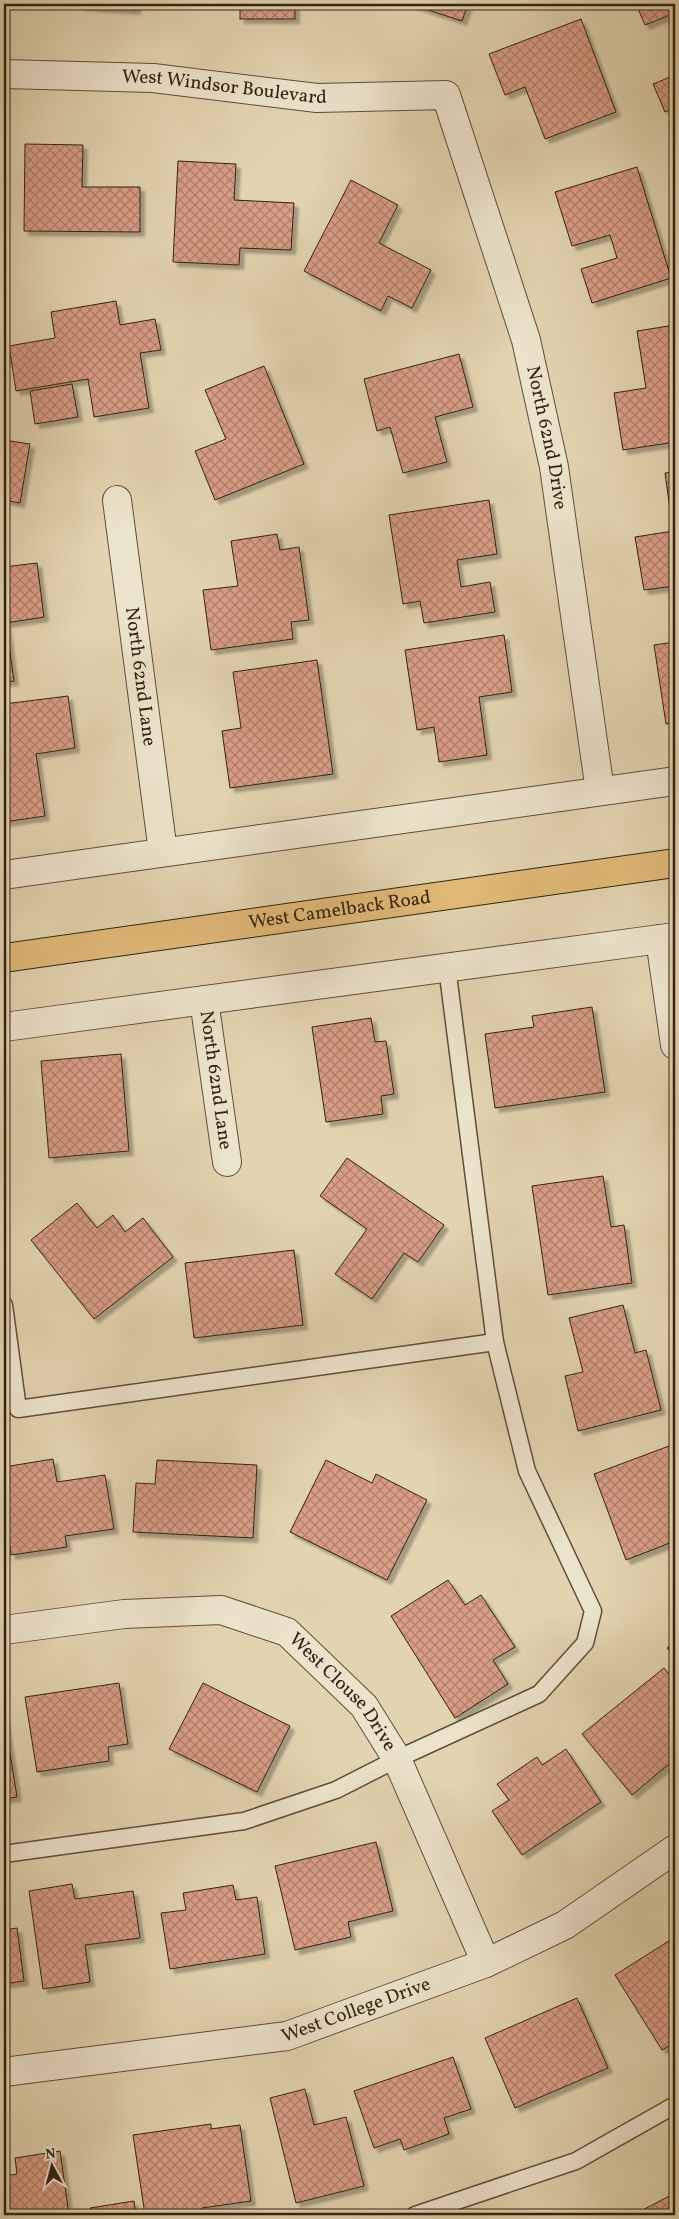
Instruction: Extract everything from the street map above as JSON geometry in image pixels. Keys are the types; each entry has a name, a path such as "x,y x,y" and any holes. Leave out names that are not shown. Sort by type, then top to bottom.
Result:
{"main road":[{"name":"West Camelback Road","path":"4,958 675,863"}],"street":[{"name":"West Windsor Boulevard","path":"4,74 153,78 317,98 446,95"},
{"name":"North 62nd Drive","path":"446,95 526,340 549,447 600,792"},
{"name":"North 62nd Lane","path":"117,500 163,852"},
{"path":"4,875 675,781"},
{"path":"4,1028 668,938 675,1045"},
{"name":"North 62nd Lane","path":"204,1000 227,1162"},
{"name":"West Clouse Drive","path":"4,1630 124,1614 221,1610 287,1632 364,1706 397,1759 486,1963"},
{"name":"West College Drive","path":"4,2072 287,2036 486,1963 565,1925 675,1849"}],"lane":[{"path":"4,1854 244,1821 336,1790 397,1759 539,1694 585,1644 593,1611 527,1471 495,1342 447,967"},
{"path":"4,1305 18,1409 495,1342"},
{"path":"415,2215 576,2161 675,2105"}],"building":[{"path":"80,4 136,4 136,10 79,6"},
{"path":"240,4 295,4 295,19 240,19"},
{"path":"410,4 468,4 462,21"},
{"path":"636,4 675,4 675,13 645,25"},
{"path":"581,19 616,112 545,139 525,87 505,95 489,54"},
{"path":"675,75 675,108 665,112 653,84"},
{"path":"25,144 83,145 82,187 140,187 140,232 24,231"},
{"path":"178,161 236,164 234,200 294,203 291,250 240,248 239,265 173,262"},
{"path":"637,167 671,278 592,303 581,269 617,258 610,235 572,246 555,192"},
{"path":"351,180 398,205 379,243 431,270 412,308 388,296 381,311 304,271"},
{"path":"116,301 120,325 155,319 161,350 140,353 149,408 94,417 88,379 16,391 9,346 55,338 51,312"},
{"path":"675,325 675,442 623,450 614,393 646,388 637,331"},
{"path":"459,354 473,407 435,417 447,462 403,473 390,427 377,431 364,379"},
{"path":"264,366 304,464 215,500 195,451 226,439 205,390"},
{"path":"72,384 78,417 35,424 30,391"},
{"path":"4,440 30,444 20,503 4,500"},
{"path":"675,472 675,586 644,590 635,537 673,531 665,473"},
{"path":"489,500 497,554 457,560 461,587 490,582 495,612 424,623 420,601 403,604 389,515"},
{"path":"277,534 280,550 299,547 309,620 291,622 293,639 211,650 203,590 238,586 231,541"},
{"path":"37,563 44,617 6,623 14,681 4,682 4,567"},
{"path":"504,635 512,692 479,697 487,755 439,762 434,727 417,730 405,650"},
{"path":"675,642 675,723 666,724 654,645"},
{"path":"317,660 333,774 230,788 222,731 241,728 233,672"},
{"path":"68,696 75,748 36,754 45,816 4,822 4,704"},
{"path":"592,1007 605,1092 495,1108 485,1034 534,1027 532,1016"},
{"path":"371,1018 375,1042 386,1041 394,1094 381,1096 383,1114 326,1122 312,1027"},
{"path":"121,1054 129,1151 49,1158 41,1061"},
{"path":"347,1158 444,1225 418,1262 404,1253 372,1299 335,1274 367,1229 320,1196"},
{"path":"603,1176 611,1227 624,1225 632,1283 548,1295 532,1186"},
{"path":"77,1203 97,1228 113,1215 125,1232 143,1218 173,1257 94,1319 31,1240"},
{"path":"294,1250 303,1325 194,1338 185,1263"},
{"path":"623,1305 635,1353 646,1350 661,1410 578,1431 565,1376 583,1372 569,1318"},
{"path":"669,1446 675,1462 675,1541 626,1560 594,1474"},
{"path":"53,1459 57,1482 105,1475 114,1529 65,1536 67,1547 11,1555 4,1506 4,1467"},
{"path":"157,1460 257,1465 253,1538 133,1532 136,1483 155,1484"},
{"path":"326,1460 372,1483 376,1474 427,1500 387,1580 290,1532"},
{"path":"448,1580 465,1605 481,1595 515,1647 493,1660 508,1684 455,1718 391,1616"},
{"path":"675,1640 675,1657 667,1648"},
{"path":"664,1668 675,1682 675,1759 632,1795 582,1734"},
{"path":"119,1683 128,1744 108,1747 109,1761 37,1772 25,1697"},
{"path":"203,1683 290,1726 257,1792 169,1749"},
{"path":"4,1715 17,1797 4,1799"},
{"path":"566,1749 601,1802 522,1855 492,1811 509,1800 497,1784 537,1757 542,1765"},
{"path":"376,1842 393,1911 348,1922 351,1937 295,1950 275,1866"},
{"path":"72,1884 75,1899 133,1891 140,1938 85,1945 90,1982 43,1989 29,1891"},
{"path":"233,1885 236,1900 257,1897 265,1954 170,1969 161,1913 186,1910 183,1893"},
{"path":"17,1928 24,1981 4,1984 4,1930"},
{"path":"675,1937 675,2042 662,2050 615,1975"},
{"path":"577,1998 608,2068 515,2108 485,2038"},
{"path":"453,2057 471,2109 444,2118 449,2134 404,2150 400,2139 374,2148 354,2091"},
{"path":"305,2089 314,2125 346,2117 364,2186 296,2203 270,2098"},
{"path":"211,2124 211,2129 240,2125 251,2201 202,2208 203,2215 145,2215 133,2135"},
{"path":"60,2151 69,2215 4,2215 4,2176 17,2174 15,2158"},
{"path":"675,2193 675,2215 633,2215"},
{"path":"134,2201 136,2215 92,2215 90,2208"}]}
